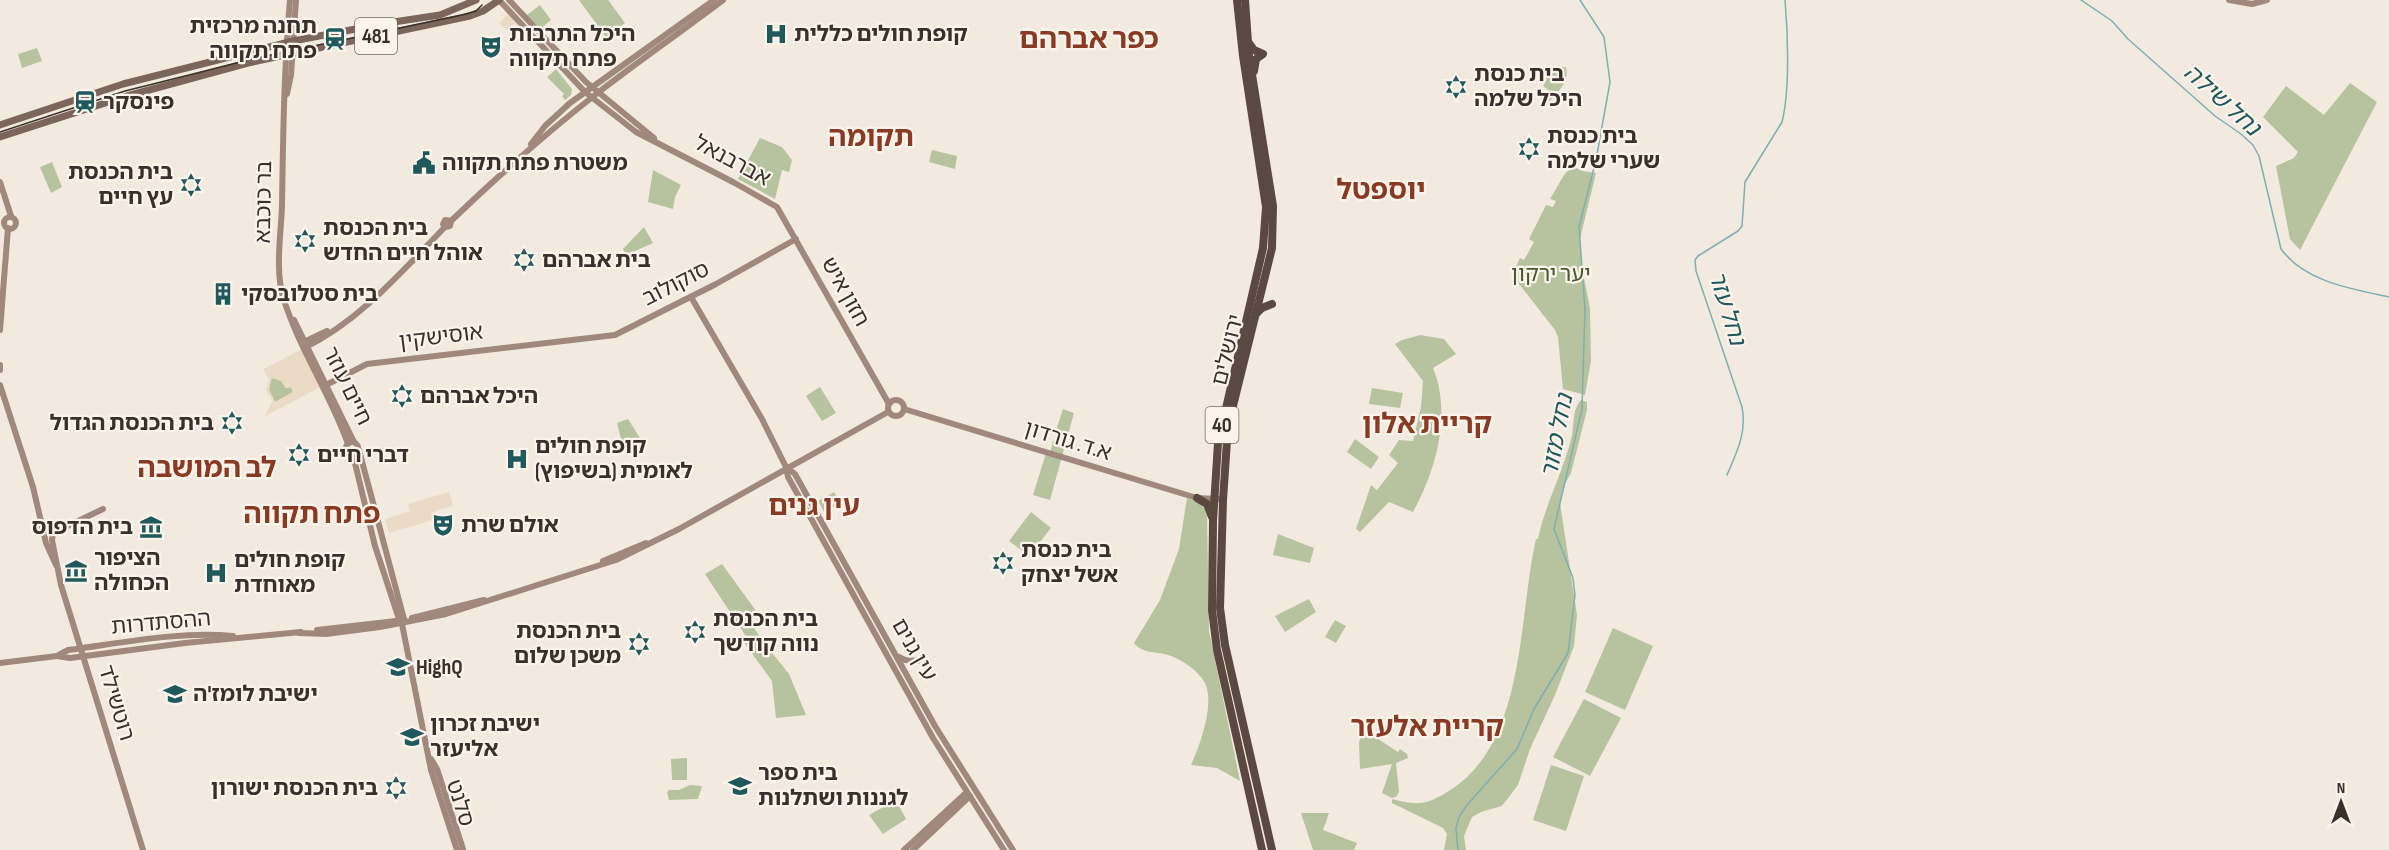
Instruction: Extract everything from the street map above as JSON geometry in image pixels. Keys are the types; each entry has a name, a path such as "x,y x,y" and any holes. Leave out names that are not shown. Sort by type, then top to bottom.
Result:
{"highway":[{"name":"ירושלים","path":"1238,0 1243,56 1266,207 1263,248 1222,421 1214,499 1212,610 1217,650 1262,850"},
{"name":"ירושלים","path":"1245,0 1248,42 1273,206 1272,248 1228,426 1220,608 1225,645 1272,850"},
{"path":"1248,42 1254,50 1263,54 1256,59 1254,67 1260,121"},
{"path":"1255,316 1262,308 1272,304 1262,287"},
{"path":"1213,521 1207,504 1200,498 1215,486"}],"main road":[{"name":"481","path":"0,125 123,84 290,42 387,22 440,15 477,0"},
{"name":"481","path":"0,137 127,96 289,54 470,16 483,11 499,0"}],"street":[{"name":"בר כוכבא","path":"290,0 290,42"},
{"name":"בר כוכבא","path":"296,0 289,54 291,75 285,100 280,276 286,304 307,346"},
{"name":"אברבנאל","path":"499,0 585,92 636,132 772,202 796,239"},
{"name":"אברבנאל","path":"509,0 592,87 668,148"},
{"path":"523,154 545,126 570,103 714,0"},
{"path":"307,346 351,319 523,154 592,97 723,0"},
{"path":"2229,0 2252,4 2267,0"},
{"path":"570,103 576,90 572,78"},
{"path":"0,182 9,217 4,224 8,228 0,330"},
{"path":"8,228 14,228 16,225 15,219 9,217"},
{"name":"סוקולוב","path":"565,340 615,335 691,297 796,239"},
{"name":"חזון איש","path":"796,239 864,361 891,402 901,401 904,409"},
{"name":"עין גנים","path":"691,297 762,419 786,467 788,477 861,610 956,775 1005,850"},
{"name":"אוסישקין","path":"326,385 364,365 565,340"},
{"name":"חיים עוזר","path":"307,346 351,443"},
{"name":"חיים עוזר","path":"307,346 351,443"},
{"path":"0,365 0,370"},
{"name":"רוטשילד","path":"0,385 30,478 46,543 57,566"},
{"path":"402,621 466,609 591,568 615,555 658,540 888,412 891,402"},
{"path":"888,412 898,416 904,409"},
{"name":"א.ד. גורדון","path":"904,409 1200,498 1223,500"},
{"path":"351,443 358,446 356,452 346,451 351,443"},
{"name":"חיים עוזר","path":"356,452 375,546 402,621"},
{"name":"חיים עוזר","path":"356,452 402,621 430,757"},
{"path":"779,452 792,460 801,460"},
{"name":"עין גנים","path":"786,467 795,474 974,789 1013,850"},
{"path":"44,529 48,533 53,533 103,509"},
{"name":"רוטשילד","path":"53,533 57,566 143,850"},
{"path":"382,622 392,614 395,605"},
{"name":"ההסתדרות","path":"57,657 70,658 402,621"},
{"name":"ההסתדרות","path":"299,633 326,633 402,621"},
{"name":"ההסתדרות","path":"57,657 68,650 177,637 218,634 245,637"},
{"path":"896,654 905,660 918,661"},
{"path":"0,663 57,657"},
{"name":"סלנט","path":"430,757 437,769 461,850"},
{"path":"956,775 960,792 957,802"},
{"path":"913,850 974,789"},
{"path":"904,850 957,802 968,795"}],"green space":[{"path":"579,0 608,0 625,23 606,37"},
{"path":"540,5 551,20 540,29 527,15"},
{"path":"37,48 42,61 22,68 18,54"},
{"path":"1527,67 1566,67 1564,83 1547,105 1545,103 1551,92 1543,86 1547,79"},
{"path":"556,69 572,89 571,95 565,100 562,96 564,94 547,77"},
{"path":"2350,83 2377,102 2300,250 2290,239 2276,166 2294,158 2298,152 2263,117 2286,86 2324,115"},
{"path":"760,138 782,147 792,160 789,172 782,170 775,199 738,179"},
{"path":"932,150 957,156 955,169 929,162"},
{"path":"52,162 62,187 51,193 40,167"},
{"name":"יער ירקון","path":"1572,166 1596,173 1580,239 1583,273 1590,308 1591,361 1585,395 1563,389 1558,337 1555,330 1512,275 1520,258 1524,260 1534,242 1529,239 1546,205 1553,207 1556,201 1550,199"},
{"path":"653,170 681,185 675,197 673,209 648,202"},
{"path":"644,227 653,243 626,255 623,249"},
{"path":"1420,335 1444,339 1456,354 1433,368 1439,386 1441,404 1439,442 1434,460 1413,512 1389,502 1360,532 1356,529 1371,485 1377,490 1398,463 1389,455 1399,440 1413,441 1421,407 1423,381 1395,344"},
{"path":"273,378 281,381 286,388 291,387 293,392 275,402 269,390"},
{"path":"820,387 836,413 822,421 806,396"},
{"path":"1372,388 1403,393 1400,408 1369,404"},
{"path":"1581,400 1587,402 1587,410 1571,473 1565,484 1560,503 1577,615 1574,646 1530,749 1518,785 1502,806 1472,817 1464,836 1466,850 1444,850 1447,834 1443,828 1392,803 1392,799 1423,803 1452,789 1476,767 1494,740 1506,709 1515,675 1536,539 1538,539 1567,453 1576,409"},
{"path":"1063,409 1074,413 1050,500 1033,495 1046,453 1050,454 1053,441 1058,440 1060,433 1055,433"},
{"path":"628,419 642,441 623,447 617,423"},
{"path":"1355,439 1379,457 1371,469 1347,452"},
{"path":"834,492 841,503 824,512 818,501"},
{"path":"1187,498 1200,503 1207,512 1209,631 1240,781 1217,768 1191,765 1202,736 1207,713 1208,692 1202,678 1194,669 1178,659 1145,651 1134,643 1160,600 1179,549"},
{"path":"1031,512 1051,528 1029,556 1009,541"},
{"path":"1278,534 1314,548 1310,563 1273,555"},
{"path":"722,564 759,615 750,621 761,639 789,674 806,715 776,718 772,681 745,644 745,635 705,574"},
{"path":"1309,599 1316,612 1285,632 1275,616"},
{"path":"1335,620 1346,626 1336,643 1325,637"},
{"path":"1613,628 1653,646 1625,710 1585,692"},
{"path":"1584,699 1621,718 1590,776 1553,757"},
{"path":"1363,729 1398,752 1400,749 1407,754 1408,758 1396,763 1399,792 1396,797 1392,798 1382,793 1392,764 1360,769 1359,743"},
{"path":"687,758 687,780 672,780 671,759"},
{"path":"1551,765 1584,776 1566,831 1533,820"},
{"path":"690,785 702,786 698,799 669,800 667,792 669,790 679,790"},
{"path":"896,800 906,819 883,834 869,815"},
{"path":"1301,813 1329,813 1323,830 1357,843 1354,850 1313,850"}],"shaded area":[{"path":"510,12 531,34 521,43 499,23"},
{"path":"304,348 321,387 265,416 272,401 266,390 269,380 263,369","holes":["271,379 281,381 286,388 291,387 293,392 275,402 269,390"]},
{"path":"449,492 453,506 435,511 437,519 389,533 385,519 410,511 408,504"}],"waterway":[{"name":"נחל מזור","path":"1458,850 1456,828 1459,817 1517,749 1534,709 1568,653 1575,595 1573,578 1554,529 1582,409 1585,310 1579,227 1596,160 1610,82 1604,37 1580,0"},
{"name":"נחל עזר","path":"1727,475 1742,433 1742,407 1696,271 1695,260 1742,226 1745,182 1782,122 1787,78 1785,0"},
{"name":"נחל שילה","path":"2081,0 2112,21 2128,39 2215,116 2253,145 2259,156 2281,249 2291,260 2316,277 2360,291 2389,297"}],"tram line":[{"path":"0,132 125,91 252,59 462,15 476,11 482,5"}],"place":[{"name":"קופת חולים כללית","path":"776,34"},
{"name":"תחנה מרכזית פתח תקווה","path":"335,39"},
{"name":"היכל התרבות פתח תקווה","path":"491,47"},
{"name":"בית כנסת היכל שלמה","path":"1456,87"},
{"name":"פינסקר","path":"85,102"},
{"name":"בית כנסת שערי שלמה","path":"1529,149"},
{"name":"משטרת פתח תקווה","path":"424,163"},
{"name":"בית הכנסת עץ חיים","path":"191,185"},
{"name":"בית הכנסת אוהל חיים החדש","path":"305,241"},
{"name":"בית אברהם","path":"524,260"},
{"name":"בית סטלובסקי","path":"223,294"},
{"name":"היכל אברהם","path":"402,396"},
{"name":"בית הכנסת הגדול","path":"232,423"},
{"name":"דברי חיים","path":"299,455"},
{"name":"קופת חולים לאומית (בשיפוץ)","path":"517,459"},
{"name":"אולם שרת","path":"443,525"},
{"name":"בית הדפוס","path":"151,527"},
{"name":"בית כנסת אשל יצחק","path":"1003,563"},
{"name":"הציפור הכחולה","path":"76,571"},
{"name":"קופת חולים מאוחדת","path":"216,573"},
{"name":"בית הכנסת נווה קודשך","path":"695,632"},
{"name":"בית הכנסת משכן שלום","path":"639,644"},
{"name":"HighQ","path":"398,667"},
{"name":"ישיבת לומז'ה","path":"175,694"},
{"name":"ישיבת זכרון אליעזר","path":"412,737"},
{"name":"בית ספר לגננות ושתלנות","path":"740,786"},
{"name":"בית הכנסת ישורון","path":"396,788"}],"district":[{"name":"כפר אברהם","path":"1089,39"},
{"name":"תקומה","path":"871,137"},
{"name":"יוספטל","path":"1381,190"},
{"name":"קריית אלון","path":"1427,424"},
{"name":"לב המושבה","path":"207,468"},
{"name":"עין גנים","path":"814,506"},
{"name":"פתח תקווה","path":"312,514"},
{"name":"קריית אלעזר","path":"1427,727"}]}
